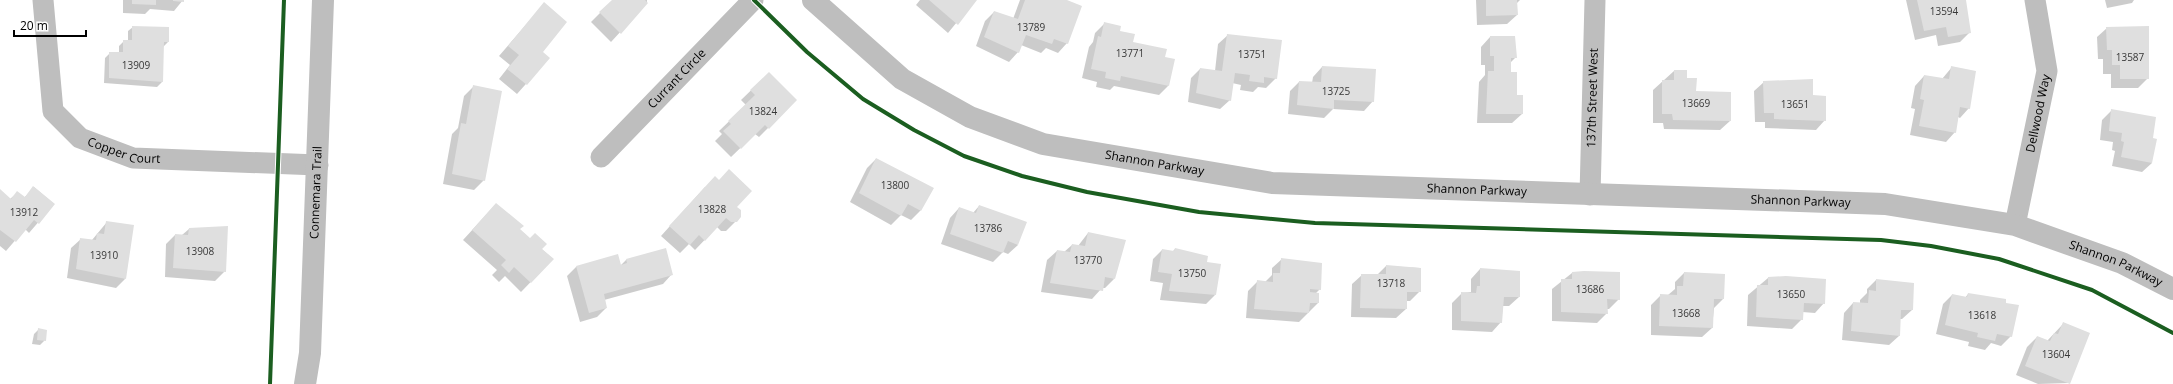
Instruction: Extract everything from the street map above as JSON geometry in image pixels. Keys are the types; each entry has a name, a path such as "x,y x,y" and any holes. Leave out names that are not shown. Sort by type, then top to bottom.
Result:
{"street":[{"name":"Copper Court","path":"43,0 53,110 80,138 134,158 318,165"},
{"name":"Connemara Trail","path":"305,384 310,353 323,0"},
{"name":"Currant Circle","path":"601,157 752,0"},
{"name":"Shannon Parkway","path":"813,0 902,78 970,117 1043,144 1272,184 1885,204 2015,226 2122,263 2173,289"},
{"name":"137th Street West","path":"1590,195 1595,0"},
{"name":"Dellwood Way","path":"2015,226 2047,72 2034,0"}],"building":[{"path":"132,0 156,0 156,5 132,4"},
{"path":"184,0 184,2 173,1"},
{"path":"612,0 645,0 648,3 621,34 599,12"},
{"path":"929,0 977,0 958,25"},
{"path":"1025,0 1067,0 1082,6 1068,44 1054,39 1052,44 1026,35 1019,53 984,37 994,11 1018,19"},
{"path":"1486,0 1517,0 1518,15 1486,16"},
{"path":"1917,0 1966,0 1971,33 1948,37 1946,27 1924,31"},
{"path":"544,2 567,22 543,52 550,58 527,85 507,69 519,55 508,46"},
{"path":"1104,22 1121,26 1120,31 1135,34 1133,42 1167,49 1165,57 1175,59 1169,86 1121,76 1120,81 1105,78 1106,72 1091,69 1098,36 1101,37"},
{"path":"132,26 169,27 169,42 164,42 163,82 109,78 109,52 123,52 123,40 132,40"},
{"path":"2149,26 2149,79 2120,79 2120,65 2112,65 2112,50 2107,50 2106,27"},
{"path":"1227,34 1282,40 1277,79 1264,77 1264,83 1249,81 1250,75 1235,73 1231,101 1196,93 1200,68 1222,71"},
{"path":"1490,36 1515,36 1517,58 1511,58 1511,72 1517,72 1517,95 1523,95 1523,114 1486,114 1488,71 1494,71 1494,56 1490,56"},
{"path":"1322,66 1376,69 1374,102 1334,100 1334,109 1297,105 1299,81 1321,82"},
{"path":"1951,66 1976,71 1970,109 1960,107 1956,133 1919,126 1924,100 1920,99 1924,75 1949,79"},
{"path":"1674,70 1687,70 1687,78 1697,78 1696,91 1731,92 1731,121 1673,120 1672,114 1662,114 1662,80 1674,80"},
{"path":"769,72 797,100 769,129 765,125 741,149 723,131 731,124 728,121 755,95 750,90"},
{"path":"1813,79 1813,95 1826,96 1826,121 1774,119 1774,113 1764,113 1763,81"},
{"path":"473,85 502,91 485,181 452,174 461,123 466,124"},
{"path":"2111,109 2156,117 2153,138 2157,139 2152,163 2121,157 2124,142 2121,141 2122,133 2109,131"},
{"path":"876,158 934,188 921,211 908,204 901,216 859,193"},
{"path":"729,169 752,191 737,207 741,210 741,217 737,222 731,222 726,218 705,241 699,235 690,245 669,226 715,176 719,180"},
{"path":"33,186 55,204 39,224 34,220 16,242 0,230 0,189 11,199 17,191 25,197"},
{"path":"496,203 524,226 520,229 530,238 535,233 547,244 542,249 554,259 531,283 514,267 509,273 501,265 506,260 472,230"},
{"path":"979,205 1027,222 1018,245 1008,241 1003,253 950,234 959,207 976,213"},
{"path":"106,221 134,225 126,279 76,269 80,238 96,240 97,233 104,234"},
{"path":"228,226 226,272 173,268 175,234 188,235 189,228"},
{"path":"1088,232 1126,240 1115,279 1105,277 1103,291 1050,283 1057,250 1070,252 1072,244 1085,246"},
{"path":"666,248 673,275 604,294 607,308 589,313 576,266 618,254 621,265 627,263 626,259"},
{"path":"1175,248 1208,256 1207,262 1221,264 1216,295 1169,291 1172,274 1158,272 1162,249 1174,251"},
{"path":"1281,258 1322,263 1321,290 1310,289 1310,292 1319,293 1319,303 1310,303 1309,313 1254,309 1257,280 1273,282 1273,273 1280,273"},
{"path":"1386,265 1421,268 1421,292 1407,292 1407,309 1360,308 1361,274 1386,274"},
{"path":"1480,268 1520,271 1520,297 1504,297 1502,323 1461,321 1461,292 1476,293 1477,286 1480,286"},
{"path":"1572,272 1620,272 1620,300 1607,299 1608,314 1561,312 1561,279 1572,279"},
{"path":"1684,272 1725,274 1724,299 1714,299 1713,328 1659,326 1660,294 1677,295 1677,286 1683,286"},
{"path":"1786,276 1826,279 1825,304 1804,303 1803,320 1756,317 1757,285 1768,285 1768,277"},
{"path":"1876,279 1914,283 1913,310 1901,310 1900,336 1851,331 1853,302 1868,303 1869,290 1876,291"},
{"path":"1968,293 2006,299 2006,303 2019,305 2012,337 1997,334 1995,341 1977,337 1978,333 1945,325 1952,294 1967,297"},
{"path":"2063,322 2090,333 2070,384 2025,366 2037,336 2050,341 2054,333 2058,334"},
{"path":"38,328 47,330 46,341 37,340"}],"cycle path":[{"path":"270,384 284,0"},
{"path":"754,0 807,52 863,99 914,130 964,156 1022,176 1087,192 1199,212 1315,223 1881,240 1931,246 1999,259 2092,290 2173,333"}]}
